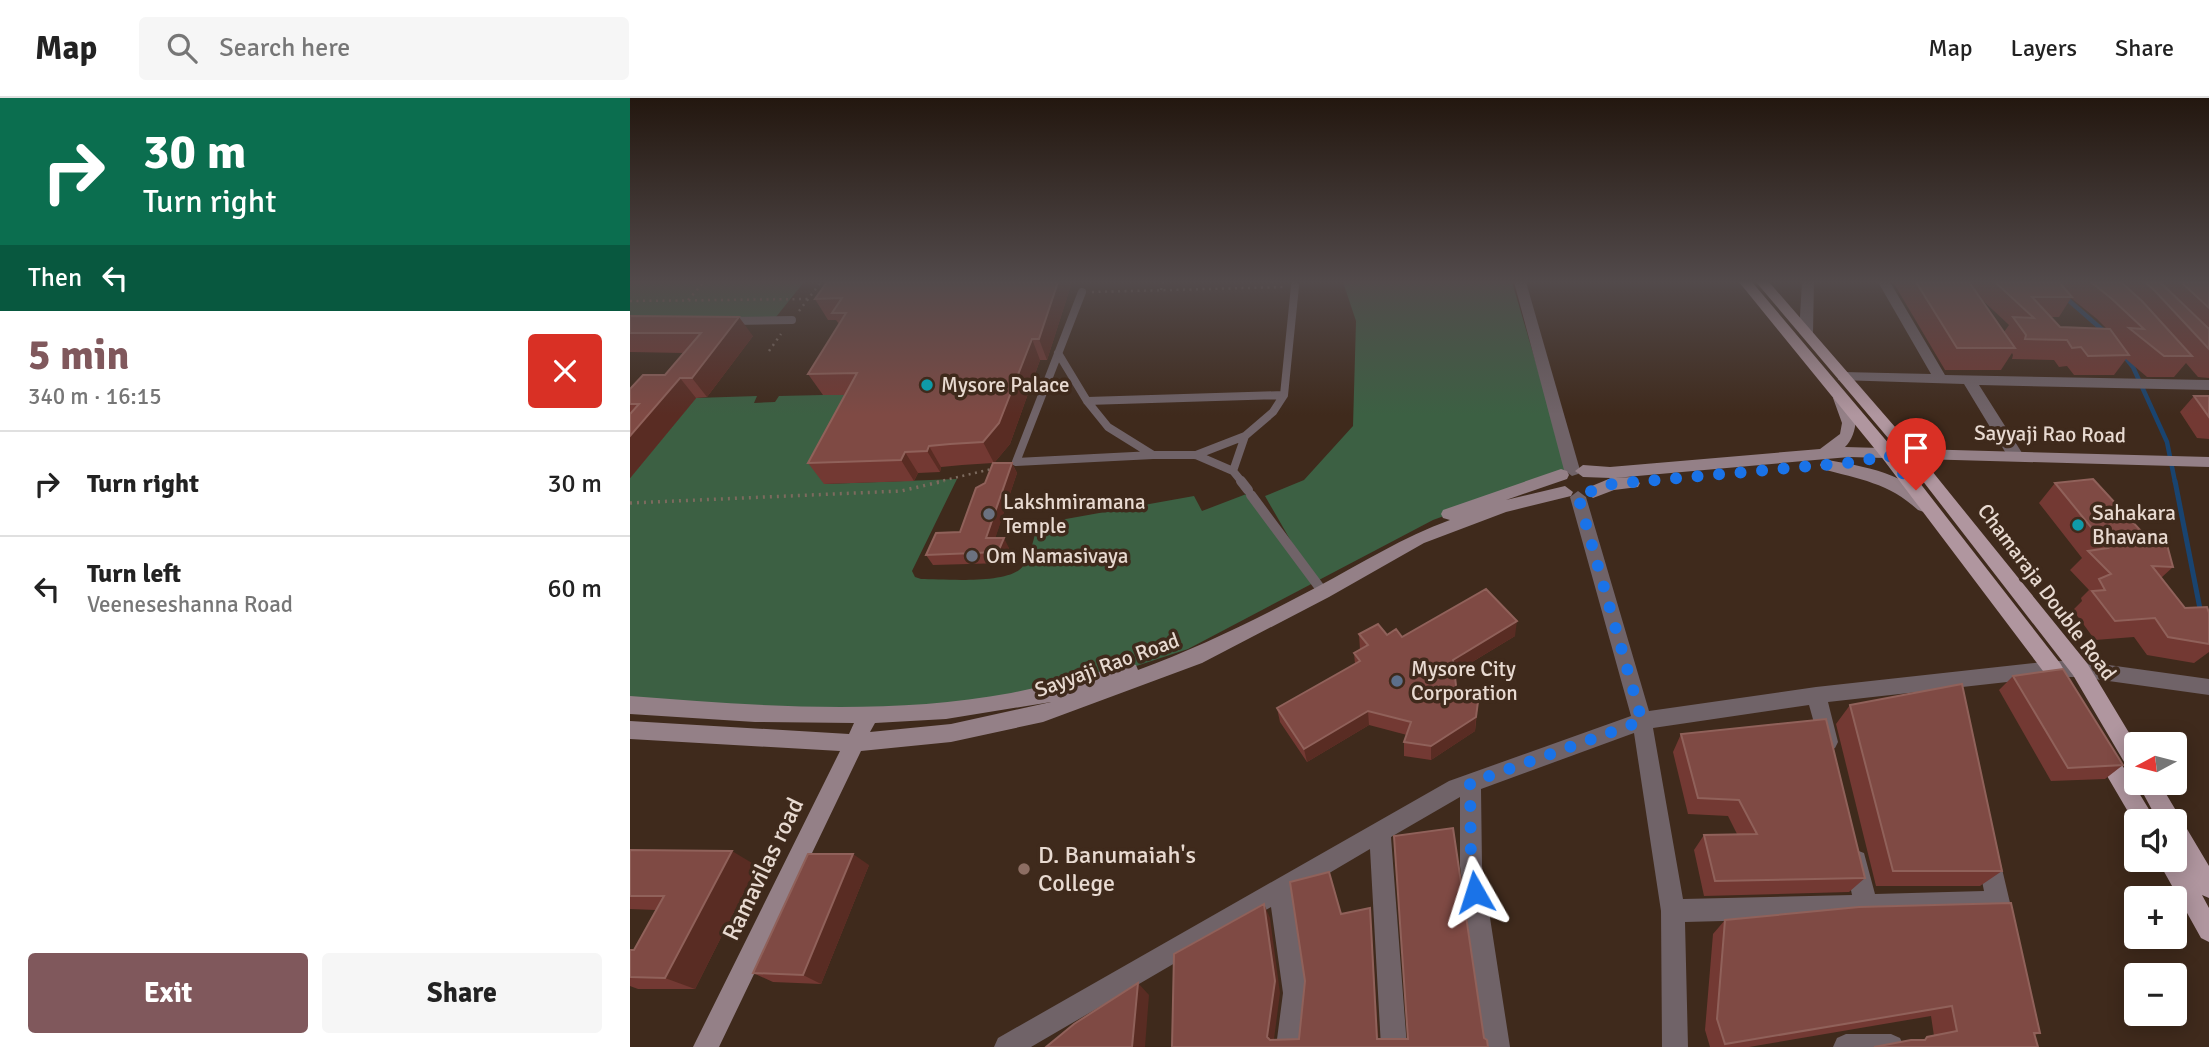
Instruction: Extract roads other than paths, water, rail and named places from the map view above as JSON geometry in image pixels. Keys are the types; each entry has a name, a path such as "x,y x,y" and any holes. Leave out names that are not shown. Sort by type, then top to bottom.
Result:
{"main road":[{"name":"Chamaraja Double Road","path":"1782,326 1889,455 2053,669 2074,704"},
{"name":"Chamaraja Double Road","path":"1800,326 1910,454 2080,669 2124,743"},
{"path":"1839,395 1849,417 1850,429 1846,439 1824,460 1901,486 1943,526"},
{"name":"Sayyaji Rao Road","path":"630,705 704,711 869,714 959,709 1042,697 1124,673 1188,649 1418,538 1503,507 1610,473 1910,454 2209,461"},
{"name":"Sayyaji Rao Road","path":"1575,483 1612,484 1824,460"},
{"name":"Sayyaji Rao Road","path":"630,730 853,743 951,733 1044,713 1195,657 1319,588"},
{"name":"Ramavilas road","path":"706,1047 869,714"},
{"path":"2095,739 2138,809"},
{"path":"2187,850 2209,887"},
{"path":"2176,872 2209,930"}],"street":[{"path":"1532,326 1642,721 1673,911 1675,1047"},
{"path":"1806,326 1806,333"},
{"path":"1910,326 1940,378"},
{"path":"1843,377 2153,384 2188,379 2209,385"},
{"path":"1968,379 1992,412 2016,456"},
{"path":"1007,1047 1470,783 1642,721 1816,695 2053,669 2080,669 2209,687"},
{"path":"1952,681 1957,706"},
{"path":"1816,695 1832,758"},
{"path":"1470,783 1471,866 1497,1047"},
{"path":"1380,832 1394,1047"},
{"path":"1983,834 2007,942"},
{"path":"1850,838 1866,906"},
{"path":"1280,889 1295,993 1289,1047"},
{"path":"1673,911 1998,902"},
{"path":"1846,1047 1891,1047"}],"lane":[{"path":"1069,326 1016,462 1153,455 1196,456 1233,471 1319,588"},
{"path":"1196,456 1245,436 1273,412 1284,395 1291,326"},
{"path":"1058,353 1087,401 1108,427 1153,455"},
{"path":"1087,401 1284,395"},
{"path":"1233,471 1245,436"}],"waterway":[{"path":"2098,326 2106,333"},
{"path":"2125,357 2133,367 2167,442 2175,482"},
{"path":"2175,481 2201,614"}],"place":[{"name":"Mysore Palace","path":"927,385"},
{"name":"Lakshmiramana Temple","path":"989,514"},
{"name":"Sahakara Bhavana","path":"2078,525"},
{"name":"Om Namasivaya","path":"972,556"},
{"name":"Mysore City Corporation","path":"1397,681"},
{"name":"D. Banumaiah's College","path":"1024,869"}]}
